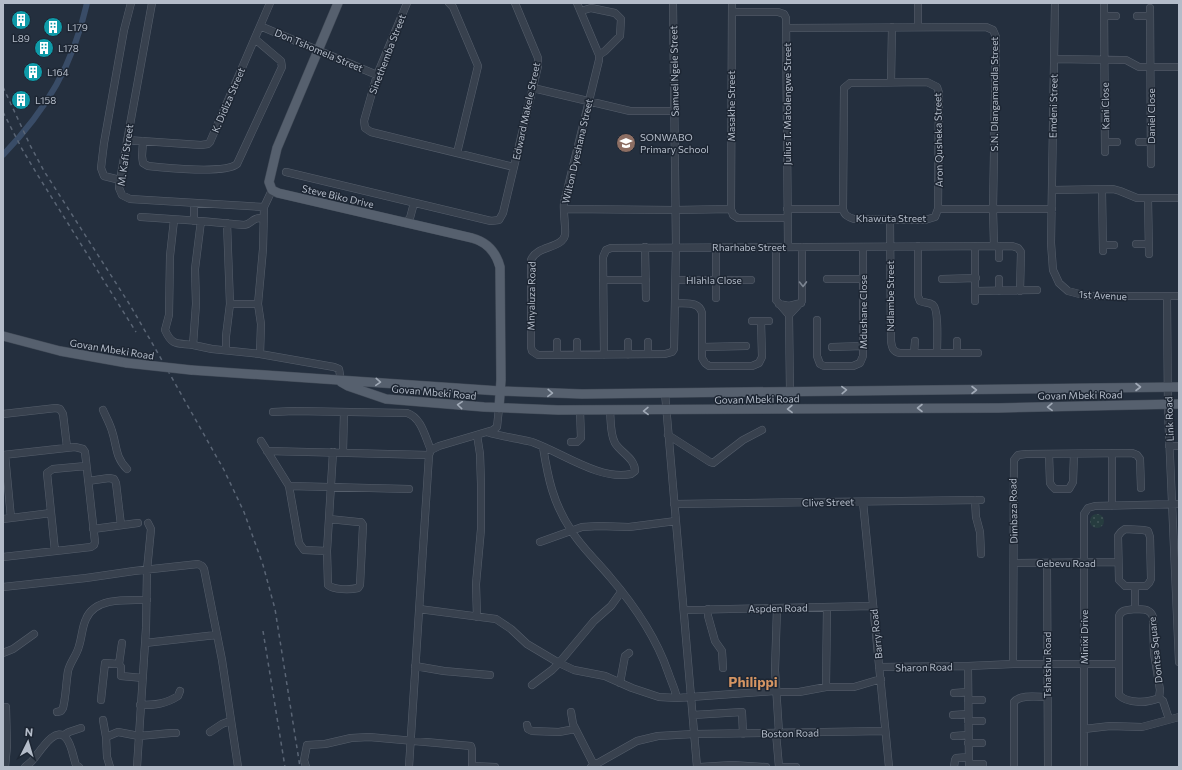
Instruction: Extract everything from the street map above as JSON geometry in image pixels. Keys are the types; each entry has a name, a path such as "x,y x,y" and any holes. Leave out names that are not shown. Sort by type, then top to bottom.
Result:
{"main road":[{"path":"272,190 269,182 277,148 338,3"},
{"name":"Steve Biko Drive","path":"272,190 285,195 409,222 478,240 488,246 496,256 500,267 499,408"},
{"name":"Govan Mbeki Road","path":"3,336 60,351 127,363 191,370 339,377 500,391 582,394 1179,387"},
{"name":"Govan Mbeki Road","path":"339,377 348,386 386,399 499,408 580,411 1179,404"}],"street":[{"path":"120,180 104,176 101,168 105,136 124,30 131,3"},
{"name":"M. Kafi Street","path":"152,3 120,180 120,192 125,197 130,199 264,207"},
{"name":"K. Didiza Street","path":"127,140 201,145 208,144 270,3"},
{"name":"Sinethemba Street","path":"407,3 377,75 364,121 365,128 371,132 514,167"},
{"path":"449,3 453,7 478,66 457,153"},
{"name":"Edward Makele Street","path":"414,203 491,221 498,221 502,217 538,66 538,58 514,3"},
{"path":"577,3 599,54 605,51 620,36 620,19 615,13 591,8 581,11"},
{"name":"Samuel Ngele Street","path":"673,3 676,210"},
{"name":"Masakhe Street","path":"731,209 732,3"},
{"path":"918,3 918,27"},
{"name":"Emdeni Street","path":"1052,209 1055,3"},
{"name":"Kani Close","path":"1104,5 1105,152"},
{"name":"Daniel Close","path":"1150,8 1151,164"},
{"name":"Julius T. Matolengwe Street","path":"732,12 782,12 785,16 787,28 788,247"},
{"path":"1104,16 1116,16"},
{"path":"1137,16 1150,16"},
{"name":"Don Tshomela Street","path":"260,26 377,75"},
{"path":"891,82 892,27"},
{"name":"S.N. Dlangamandla Street","path":"787,28 986,27 995,32 993,209 996,246"},
{"path":"143,141 142,160 143,163 148,166 220,170 234,167 237,164 282,67 281,61 254,39"},
{"name":"Wilton Dyeshana Street","path":"599,54 564,209 731,209"},
{"path":"1054,59 1126,60 1138,67 1179,67"},
{"name":"Aron Qusheka Street","path":"843,209 844,88 850,83 891,82 927,82 937,88 939,94 938,208"},
{"path":"533,88 630,111 674,111"},
{"path":"1105,142 1117,142"},
{"path":"1139,142 1151,142"},
{"path":"286,172 414,203 409,222"},
{"path":"260,354 261,324 258,304 263,249 263,218 264,207 272,190"},
{"path":"1052,190 1120,190 1132,196 1148,198 1179,198"},
{"path":"1102,190 1103,248 1114,245"},
{"path":"1148,198 1149,254"},
{"path":"193,345 196,304 198,221 194,203"},
{"path":"938,208 1052,209"},
{"name":"Khawuta Street","path":"843,209 846,215 854,219 890,219 931,218 935,217 938,208"},
{"name":"Mnyaluza Road","path":"564,209 565,233 562,240 535,253 532,256 530,265 532,351 538,355 666,354 672,352 674,349 676,304 676,210"},
{"path":"731,209 733,215 738,218 787,218"},
{"path":"787,210 843,209"},
{"name":"1st Avenue","path":"1052,209 1051,255 1053,270 1059,283 1068,292 1087,296 1179,296"},
{"path":"141,217 246,225 256,218 263,218"},
{"name":"Ndlambe Street","path":"890,219 891,346 893,350 896,353 978,352"},
{"path":"174,220 170,256 169,315 165,330 171,341 334,367 338,370 339,377"},
{"path":"226,223 230,304 226,330 226,350"},
{"path":"1136,244 1149,244"},
{"path":"918,246 918,296 920,301 933,305 935,308 937,319 937,353"},
{"path":"975,246 975,301"},
{"path":"996,246 998,258"},
{"name":"Rharhabe Street","path":"604,354 603,256 606,250 611,248 1015,246 1021,252 1020,290"},
{"path":"716,247 716,298"},
{"path":"776,247 776,300 789,315 790,392"},
{"path":"789,315 803,299 802,247"},
{"name":"Mdushane Close","path":"817,320 817,356 820,364 824,366 858,365 862,360 863,346 863,247"},
{"path":"645,248 646,298"},
{"path":"942,278 976,278"},
{"path":"826,279 863,279"},
{"path":"999,279 999,291"},
{"path":"603,280 646,280"},
{"name":"Hlahla Close","path":"676,280 751,280"},
{"path":"976,291 1037,290"},
{"name":"Link Road","path":"1168,296 1168,405 1175,504 1179,662"},
{"path":"779,304 795,306 801,303"},
{"path":"230,304 258,304"},
{"path":"676,304 695,304 701,309 702,358 707,365 756,365 761,361 765,321 752,321"},
{"path":"914,353 915,341"},
{"path":"957,341 957,353"},
{"path":"556,342 557,355"},
{"path":"577,342 577,354"},
{"path":"628,342 628,354"},
{"path":"648,342 648,354"},
{"path":"702,346 746,346"},
{"path":"832,347 863,346"},
{"path":"665,393 697,767"},
{"path":"3,414 56,408 60,409 63,414 67,447"},
{"path":"267,451 430,453 439,446 487,432 497,427 499,408"},
{"path":"103,410 112,431 121,463 127,469"},
{"path":"571,442 578,442 581,438 580,411"},
{"path":"487,432 533,443 605,473 628,475 634,473 635,468 632,461 614,441 610,411"},
{"path":"273,412 404,413 410,414 418,420 420,424 430,453 409,767"},
{"path":"343,452 344,412"},
{"path":"668,435 712,463 743,440 762,430"},
{"path":"477,435 480,454 481,484 480,529 476,577 477,617"},
{"path":"261,441 289,486 300,546 304,550 327,552"},
{"path":"1170,446 1179,446"},
{"path":"3,557 90,547 94,545 88,481 83,449 67,447 4,455 11,518"},
{"path":"543,447 546,470 553,494 571,531 640,616 658,648 677,698"},
{"path":"329,519 361,522 364,525 360,585 358,588 332,588 328,585 327,552 333,452"},
{"path":"1112,453 1112,506 1175,504"},
{"name":"Dimbaza Road","path":"1013,664 1014,460 1018,455 1022,454 1132,453 1137,455 1140,459 1141,488"},
{"path":"1049,454 1050,483 1055,489 1069,489 1072,486 1074,454"},
{"path":"55,551 47,473 53,469 86,466"},
{"path":"88,481 109,478 114,479 116,483 121,525"},
{"path":"289,486 409,490"},
{"name":"Clive Street","path":"674,504 978,500 976,517 980,532 981,554"},
{"name":"Barry Road","path":"863,502 889,767"},
{"name":"Minixi Drive","path":"1084,767 1084,514 1088,508 1095,506 1112,506"},
{"path":"3,519 51,513"},
{"path":"540,542 589,526 629,527 676,520"},
{"path":"137,767 145,643 147,570 151,529 148,522"},
{"path":"93,529 138,523"},
{"path":"1125,530 1143,530 1148,532 1150,537 1151,579 1149,583 1146,586 1125,586 1121,584 1119,580 1118,562 1118,536 1121,532 1125,530"},
{"name":"Gebevu Road","path":"1014,563 1118,562"},
{"name":"Tshatshu Road","path":"1047,563 1048,767"},
{"path":"3,587 198,564 202,566 204,569 222,660 238,767"},
{"path":"1135,586 1135,610"},
{"path":"532,686 559,663 594,621 611,606 621,592"},
{"path":"57,712 61,711 63,708 68,672 79,648 89,612 96,607 107,603 123,600 147,600"},
{"name":"Aspden Road","path":"684,610 873,606"},
{"path":"826,687 827,607"},
{"path":"777,608 775,670 777,692 777,733 780,767 796,767"},
{"path":"419,609 496,619 522,640 559,663 574,670 605,676 660,697 677,698 691,696 799,692 826,687 854,686 881,679"},
{"path":"708,609 708,616 716,641 722,651 723,668"},
{"name":"Dontsa Square","path":"1124,610 1147,610 1151,612 1153,617 1154,653 1160,690 1159,698 1153,701 1133,701 1123,699 1119,695 1119,664 1119,616 1121,612 1124,610"},
{"path":"3,653 13,649 34,634"},
{"path":"145,643 216,635"},
{"path":"122,643 119,664 121,667 121,676 142,678"},
{"path":"620,683 625,656 629,653"},
{"path":"101,700 105,663 119,664"},
{"name":"Sharon Road","path":"879,667 1013,664 1119,664"},
{"path":"415,666 444,671 490,675"},
{"path":"968,666 969,766 983,764"},
{"path":"140,705 166,703 178,696 180,691"},
{"path":"954,693 982,700"},
{"path":"1014,767 1014,704 1016,699 1047,697"},
{"path":"1159,698 1163,701 1169,719"},
{"path":"5,767 7,746 6,707"},
{"path":"571,712 575,729 593,766"},
{"path":"693,715 742,712 743,734"},
{"path":"953,715 982,721"},
{"path":"1084,729 1110,726 1142,727 1179,717"},
{"path":"103,720 107,757 110,767"},
{"path":"210,732 222,724 230,721"},
{"path":"527,725 528,729 532,731 559,732 575,729"},
{"path":"64,736 69,732 81,728"},
{"name":"Boston Road","path":"593,766 644,738 694,734 885,731"},
{"path":"106,737 118,732 139,736 171,733 176,734"},
{"path":"25,767 49,741 59,734 64,736 68,741 76,765 79,767"},
{"path":"954,736 968,735"},
{"path":"306,767 304,760 307,745 325,744 361,738 471,746 472,766 495,767"},
{"path":"968,743 982,743"},
{"path":"954,767 954,761 956,758 968,757"},
{"path":"700,767 766,767"}],"green space":[{"path":"1097,514 1102,516 1104,521 1102,526 1097,528 1092,526 1090,521 1092,516"}],"waterway":[{"path":"3,155 33,121 56,85 74,46 87,3"}],"railway":[{"path":"3,87 44,171 130,305 224,470 244,512 263,565 275,609 300,767"},
{"path":"3,112 37,174 136,332"},
{"path":"263,631 285,767"}],"place":[{"name":"L89","path":"21,20"},
{"name":"L179","path":"53,27"},
{"name":"L178","path":"44,48"},
{"name":"L164","path":"33,72"},
{"name":"L158","path":"21,100"},
{"name":"SONWABO Primary School","path":"626,143"}],"district":[{"name":"Philippi","path":"753,682"}]}
